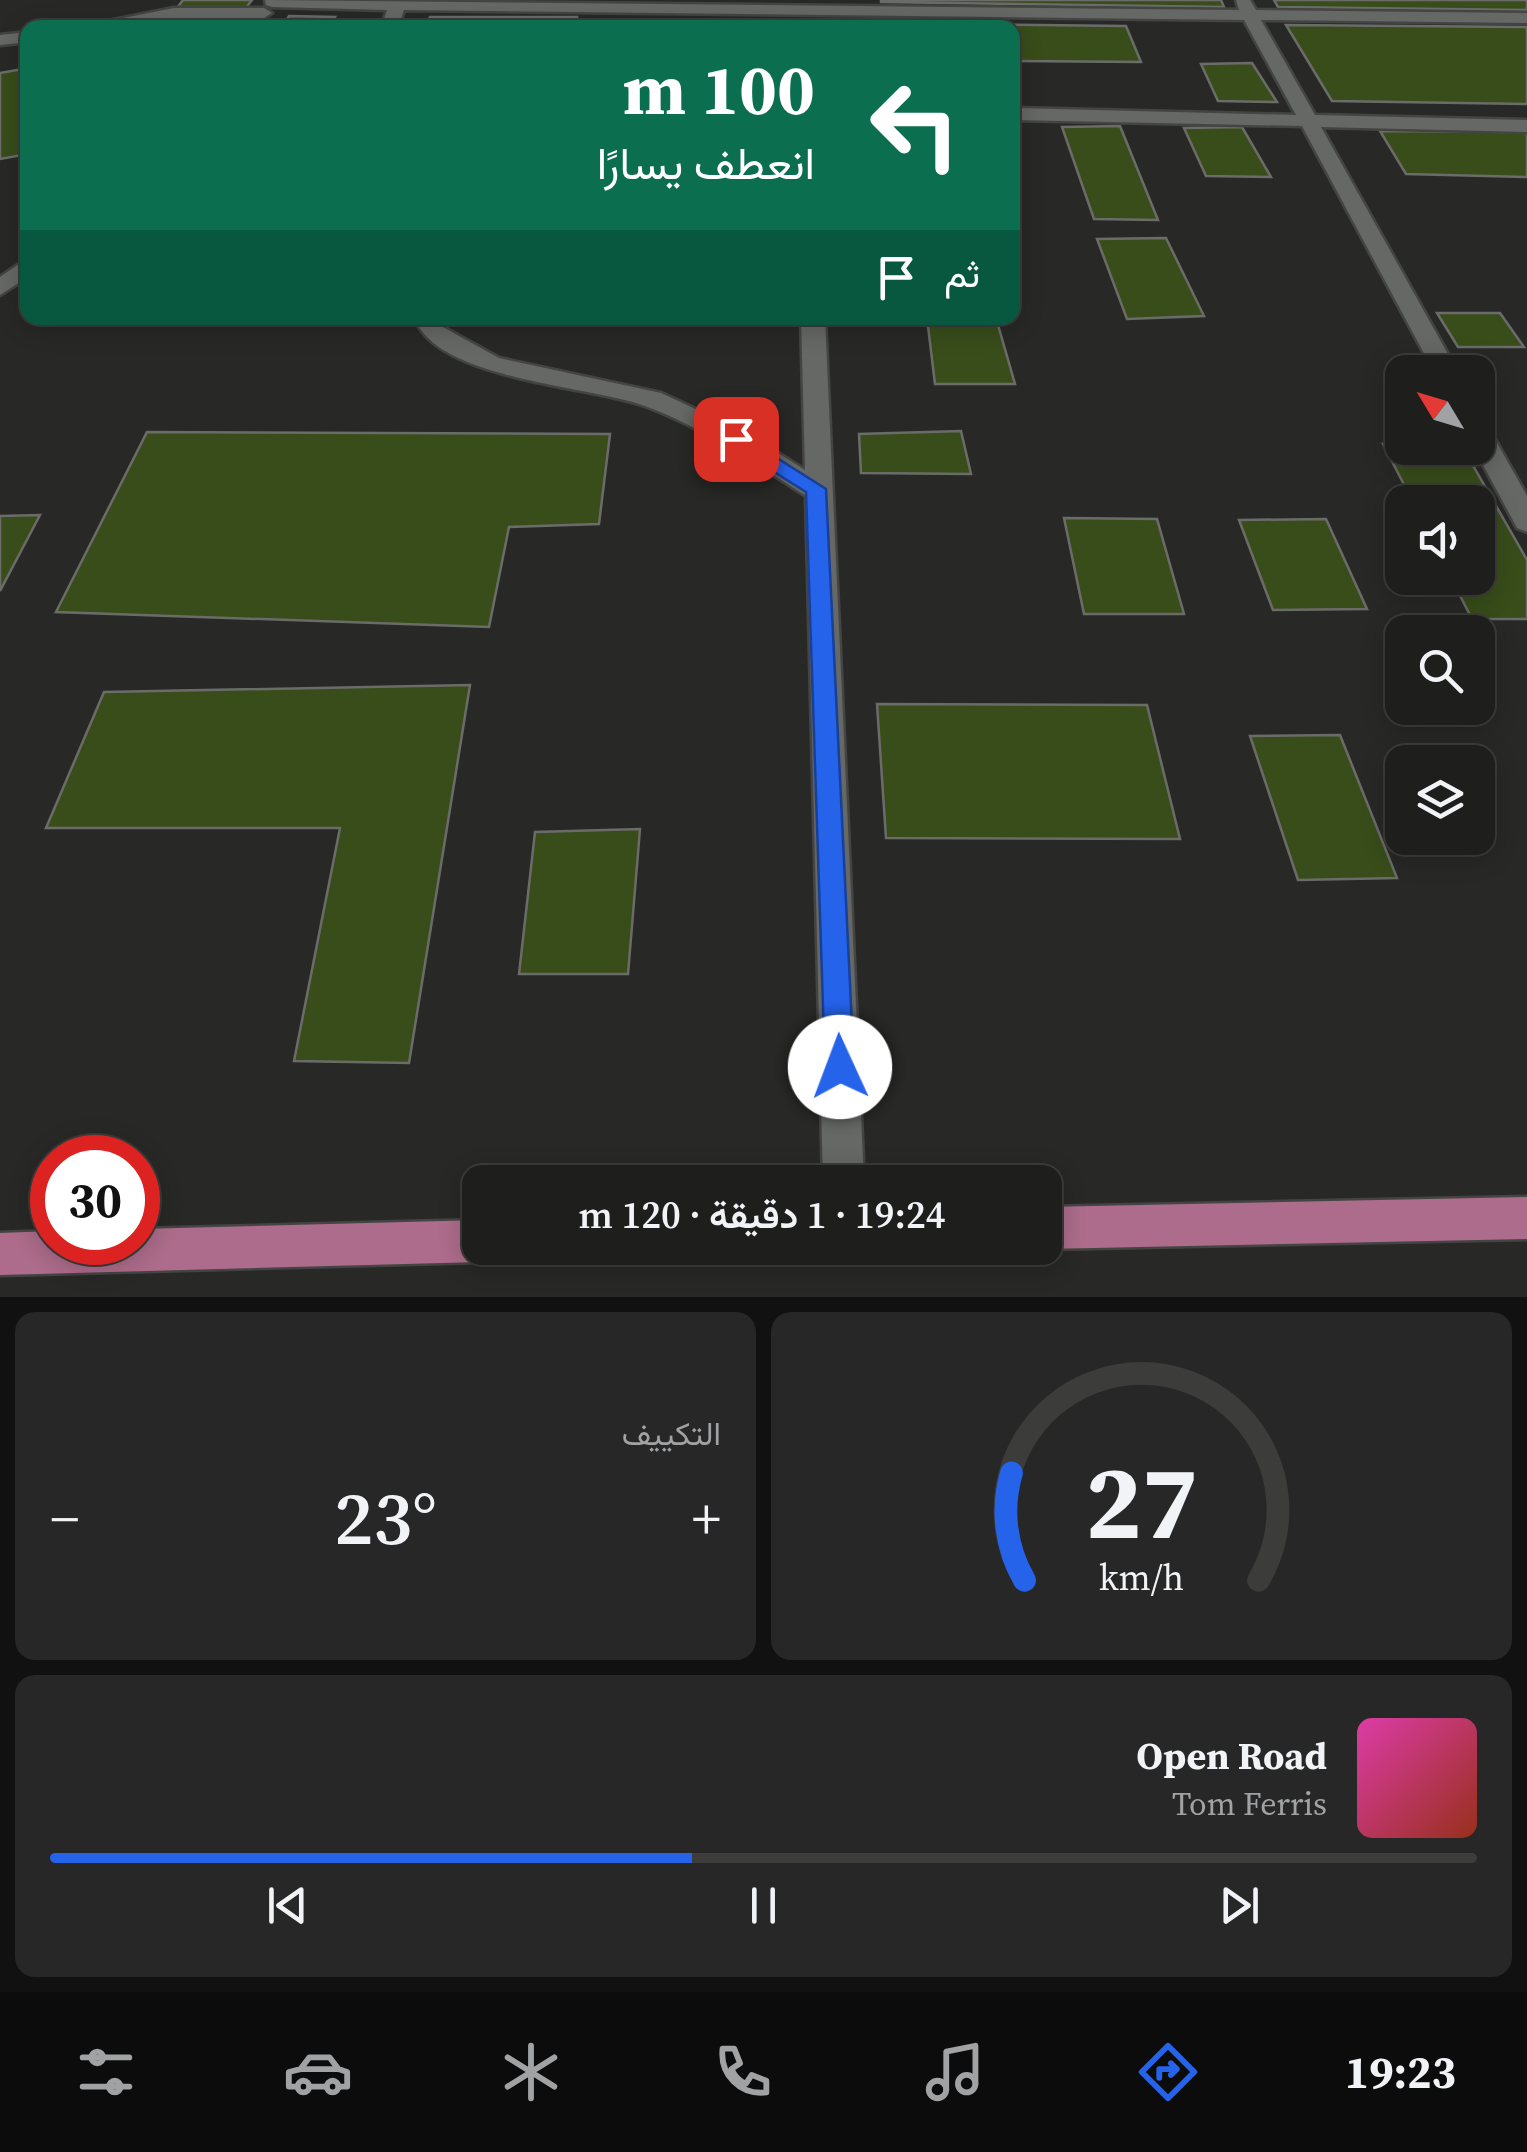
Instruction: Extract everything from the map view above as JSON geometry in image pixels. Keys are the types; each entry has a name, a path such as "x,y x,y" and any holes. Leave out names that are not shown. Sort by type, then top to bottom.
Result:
{"main road":[{"path":"1062,1228 1527,1218"},
{"path":"0,1254 462,1241"}],"street":[{"path":"131,20 174,13 398,5 813,4 1246,8 1527,18"},
{"path":"393,20 398,5"},
{"path":"1246,8 1437,355"},
{"path":"1020,114 1527,126"},
{"path":"0,288 20,272"},
{"path":"429,325 431,330 493,365 567,378 652,400 736,439 816,489"},
{"path":"812,325 843,1165"},
{"path":"1495,462 1527,521"}],"building":[{"path":"183,0 252,0 245,9 177,8"},
{"path":"1221,0 1224,7 881,2"},
{"path":"1274,0 1527,0 1527,10 1278,7"},
{"path":"289,16 335,17 333,20 287,20"},
{"path":"430,17 577,17 576,20 428,20"},
{"path":"1020,25 1126,26 1141,62 1020,61"},
{"path":"1286,25 1527,27 1527,104 1332,101"},
{"path":"1252,63 1277,102 1218,101 1201,64"},
{"path":"20,69 20,155 0,159 0,73"},
{"path":"1120,126 1158,220 1094,219 1062,127"},
{"path":"1242,127 1271,177 1206,176 1184,128"},
{"path":"1380,131 1527,132 1527,177 1406,174"},
{"path":"1166,238 1204,316 1127,319 1097,239"},
{"path":"1437,313 1500,313 1524,347 1458,347"},
{"path":"928,325 998,325 1015,384 935,384"},
{"path":"961,431 971,474 861,473 859,434"},
{"path":"147,432 610,434 599,524 509,527 489,627 56,612"},
{"path":"1394,465 1473,465 1484,485 1404,485"},
{"path":"1495,504 1527,560 1527,619 1470,615 1460,595 1495,595"},
{"path":"40,515 0,591 0,516"},
{"path":"1064,518 1157,519 1184,614 1084,614"},
{"path":"1326,519 1367,609 1273,610 1239,520"},
{"path":"470,685 409,1063 294,1061 340,828 46,828 104,692"},
{"path":"877,704 1147,705 1180,839 886,838"},
{"path":"1340,735 1397,878 1298,880 1250,736"},
{"path":"640,829 628,974 519,974 535,832"}],"route":[{"path":"736,439 816,489 840,1067"}]}
